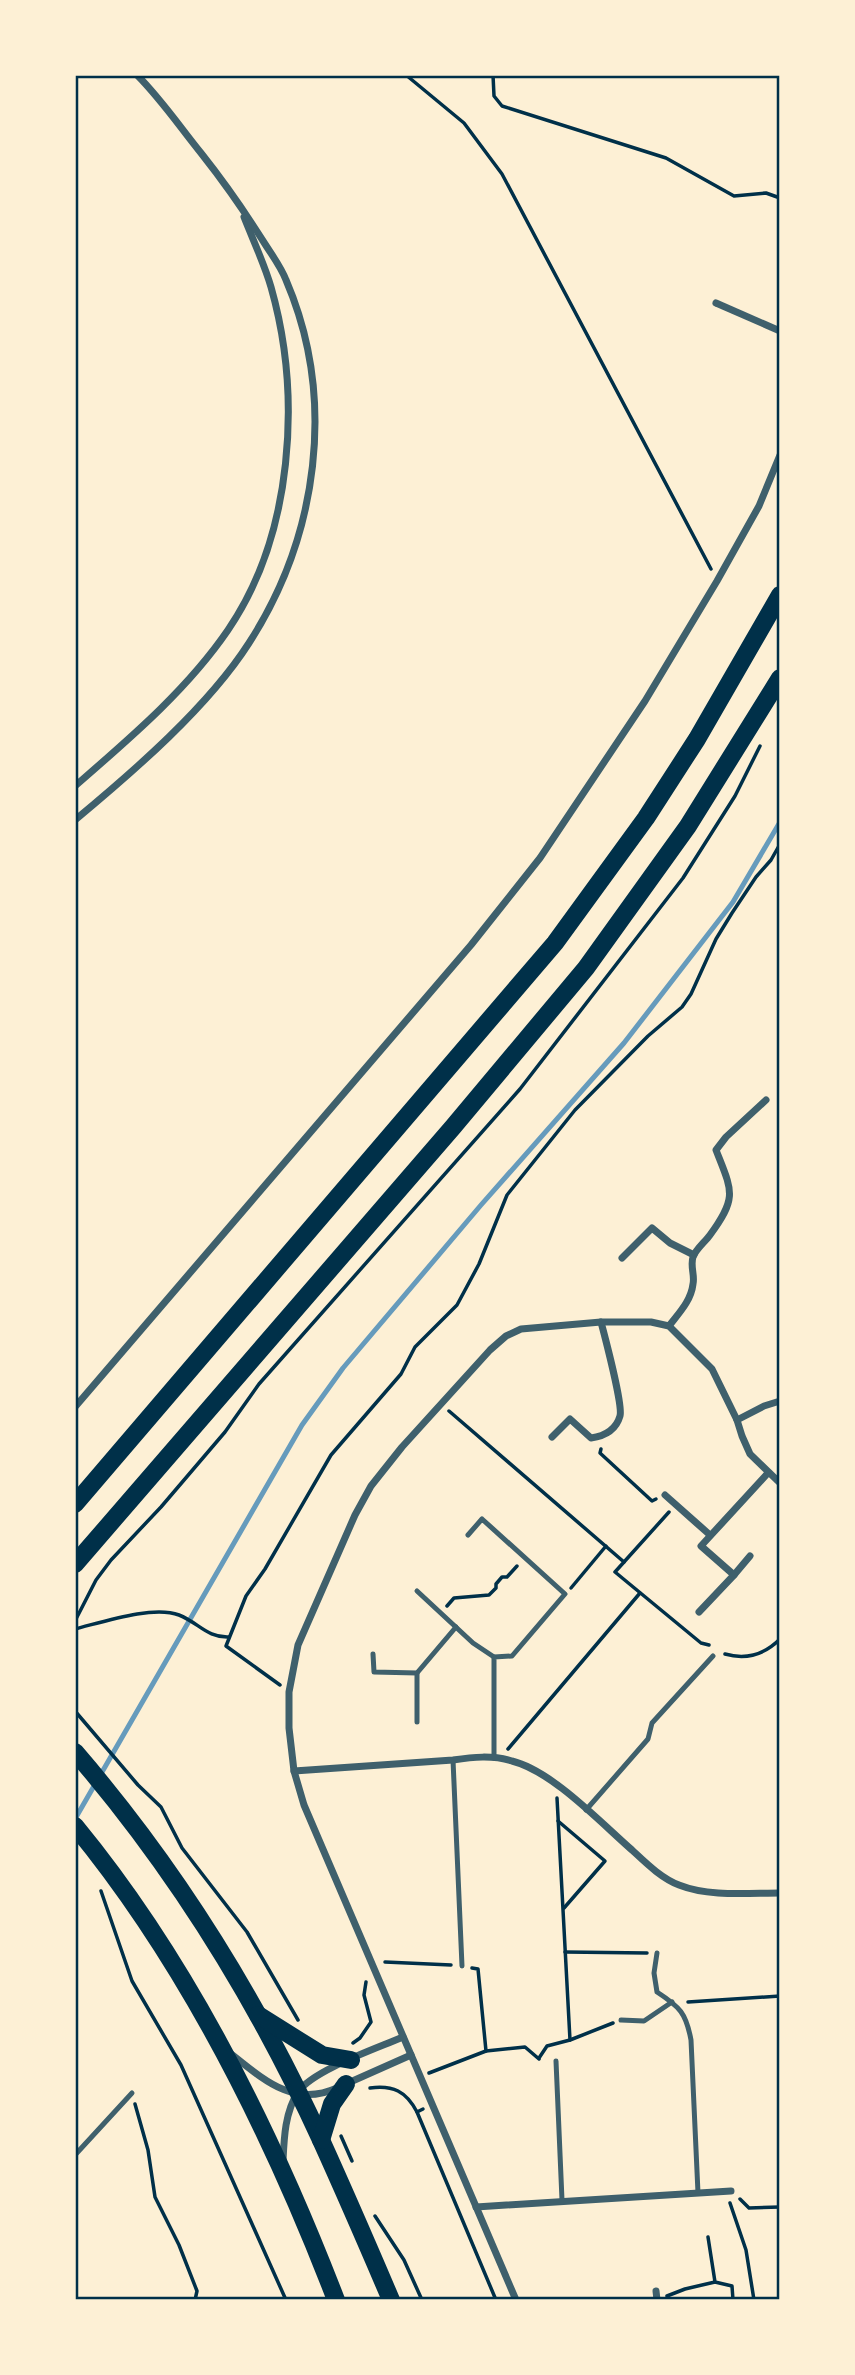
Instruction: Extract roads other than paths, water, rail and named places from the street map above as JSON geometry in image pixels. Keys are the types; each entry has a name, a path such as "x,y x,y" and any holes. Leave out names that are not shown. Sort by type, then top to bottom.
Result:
{"main road":[{"path":"75,1504 555,943 646,818 697,739 780,595"},
{"path":"76,1563 426,1158 586,968 688,826 780,678"},
{"path":"76,1752 120,1805 184,1895 255,2013 321,2140 391,2300"},
{"path":"75,1826 162,1947 217,2043 283,2175 312,2238 336,2300"},
{"path":"255,2013 321,2055 349,2053"},
{"path":"321,2140 332,2104 354,2088"}],"street":[{"path":"75,820 173,732 213,691 248,645 277,596 299,538 313,471 316,400 306,342 286,278 238,200 137,75"},
{"path":"75,786 165,703 194,673 228,630 253,585 274,527 287,465 288,393 279,320 271,285 238,200"},
{"path":"716,303 780,331"},
{"path":"75,1407 471,945 540,858 645,701 718,581 759,506 780,455"},
{"path":"669,1326 688,1301 694,1282 691,1267 694,1255 728,1208 731,1190 728,1176 716,1150 726,1137 766,1100"},
{"path":"622,1258 652,1228 694,1255"},
{"path":"552,1437 570,1419 591,1438 603,1436 614,1428 621,1414 601,1322"},
{"path":"516,2300 304,1805 294,1771 289,1728 289,1692 298,1645 355,1514 379,1476 490,1350 506,1336 522,1329 601,1322 651,1322 669,1326 712,1369 750,1454 780,1483"},
{"path":"737,1420 780,1401"},
{"path":"734,1575 702,1546 768,1473"},
{"path":"665,1495 710,1535"},
{"path":"699,1612 750,1556"},
{"path":"294,1771 476,1757 497,1758 523,1765 556,1785 654,1870 675,1884 692,1890 734,1894 780,1893"},
{"path":"283,2175 284,2138 289,2116 298,2093 311,2078 349,2053 403,2037"},
{"path":"217,2043 276,2089 321,2096 354,2088 411,2055"},
{"path":"476,2207 729,2191"}],"lane":[{"path":"417,1591 473,1643 494,1657 512,1656 565,1594 482,1518 468,1535"},
{"path":"417,1722 417,1673 456,1627"},
{"path":"373,1654 374,1672 417,1673"},
{"path":"586,1810 648,1739 652,1723 713,1656"},
{"path":"494,1657 497,1758"},
{"path":"453,1760 462,1966"},
{"path":"657,1953 654,1973 656,1992 680,2010 687,2020 691,2040 698,2193"},
{"path":"621,2020 644,2021 672,2002"},
{"path":"556,2061 562,2200"},
{"path":"75,2155 132,2093"}],"waterway":[{"path":"75,1819 302,1425 343,1368 481,1205 624,1043 733,902 780,822"}]}
